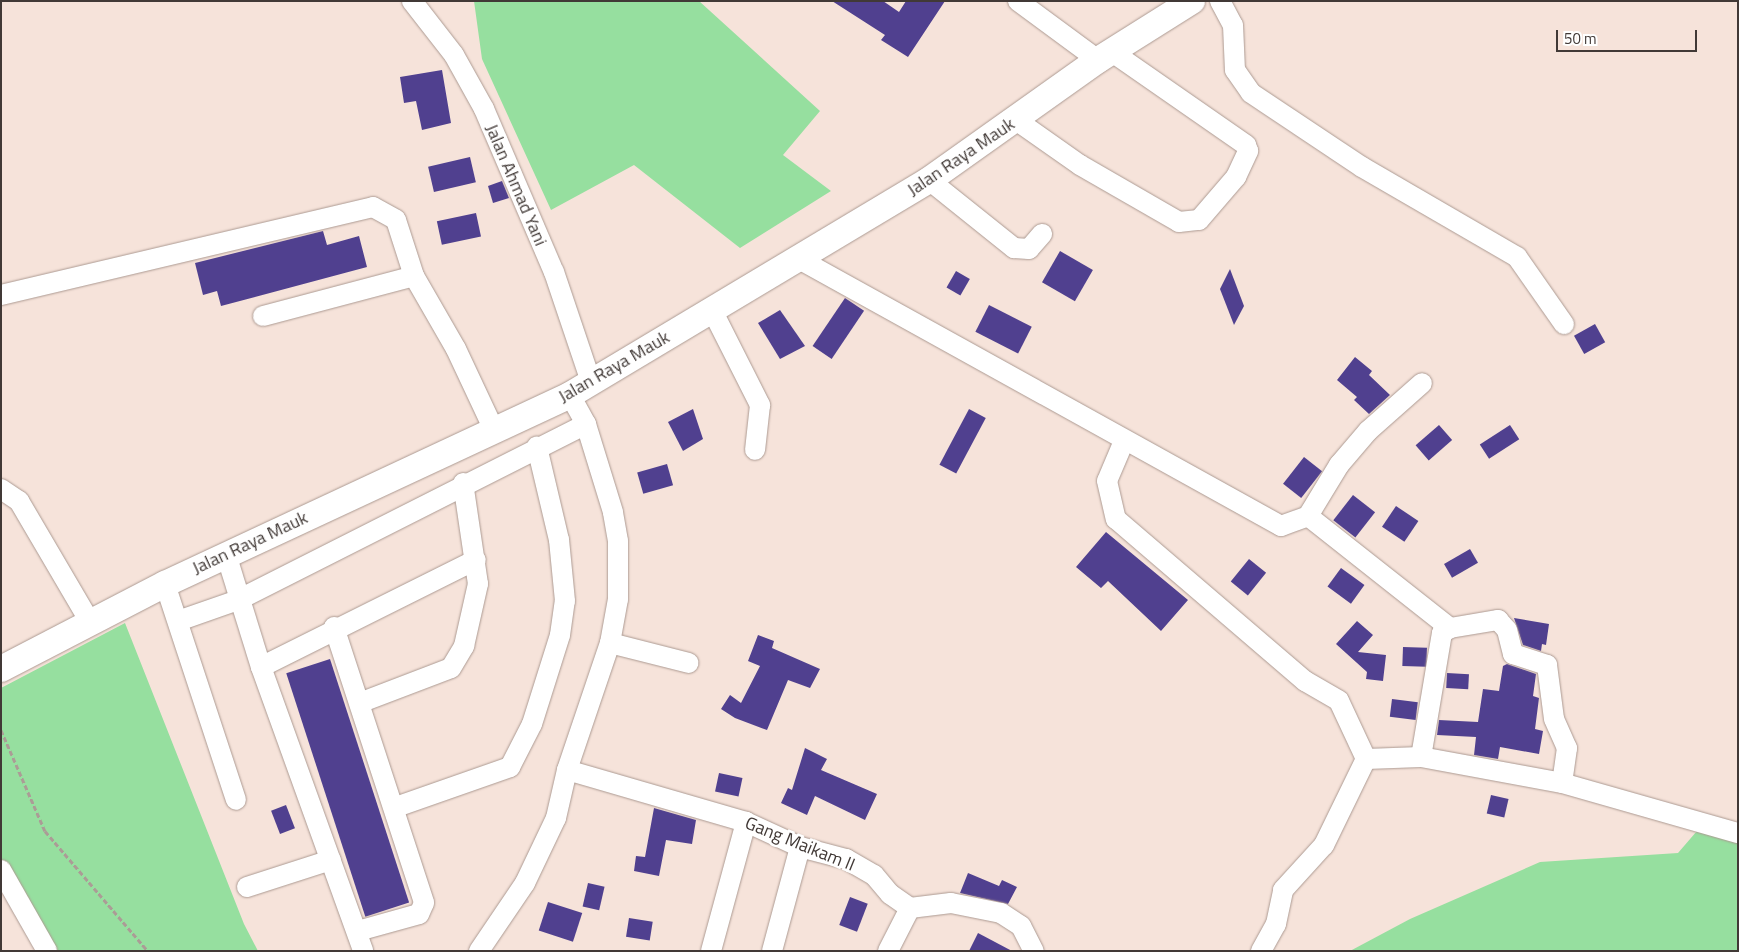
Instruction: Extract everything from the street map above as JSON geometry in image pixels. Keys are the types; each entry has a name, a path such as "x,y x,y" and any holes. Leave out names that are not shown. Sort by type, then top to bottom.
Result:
{"main road":[{"name":"Jalan Raya Mauk","path":"1,669 226,554 580,389 711,308 799,259 929,180 1105,56 1192,1"}],"street":[{"name":"Jalan Ahmad Yani","path":"412,1 454,55 484,109 554,272 586,424 618,540 618,599 610,643 567,770 556,818 525,883 478,951"},
{"path":"1016,120 1080,165 1179,222 1199,220 1236,177 1247,148 1018,1"},
{"path":"1220,1 1233,25 1235,70 1251,93 1362,167 1517,257 1564,324"},
{"path":"929,180 1014,248 1028,249 1042,234"},
{"path":"1,295 364,206 380,209 396,220 414,276 456,349 494,430"},
{"path":"799,259 1124,441 1281,526 1308,516 1345,458 1368,431 1422,383"},
{"path":"263,316 414,276"},
{"path":"711,308 760,405 755,450"},
{"path":"178,621 238,600 463,483 586,424"},
{"path":"1124,441 1108,481 1116,519 1305,681 1339,702 1366,759"},
{"path":"396,807 510,766 532,724 560,635 564,601 559,540 537,446"},
{"path":"362,702 451,668 464,646 474,608 476,560 463,483"},
{"path":"1,489 18,501 90,622"},
{"path":"1308,516 1450,628"},
{"path":"226,554 238,600 261,667 358,931 363,951"},
{"path":"261,667 334,627 476,560"},
{"path":"165,584 178,621 198,695 236,800"},
{"path":"1421,757 1439,638 1450,628 1498,620 1507,630 1513,654 1547,665 1554,719 1567,748 1562,783"},
{"path":"334,627 362,702 396,807 424,909 415,915 358,931"},
{"path":"610,643 689,663"},
{"path":"1366,759 1421,757 1562,783 1738,832"},
{"path":"1261,951 1276,924 1283,890 1324,845 1366,759"},
{"name":"Gang Maikam II","path":"567,770 746,822 800,847 846,859 874,875 890,894 910,908"},
{"path":"711,951 746,822"},
{"path":"772,951 800,847"},
{"path":"247,887 331,860"},
{"path":"1,870 47,951"},
{"path":"888,951 910,908 951,903 1001,913 1021,926 1034,951"}],"path":[{"path":"1,730 44,831 148,951"}],"green space":[{"path":"474,1 699,1 820,111 783,155 831,191 740,248 634,165 551,210 482,59"},
{"path":"125,623 244,924 258,951 36,951 1,887 1,688"},
{"path":"1709,817 1738,824 1738,951 1350,951 1410,919 1540,862 1678,853"}],"building":[{"path":"832,1 883,1 899,12 906,1 945,1 908,57 881,40 885,35"},
{"path":"442,70 451,123 422,130 416,101 404,103 400,77"},
{"path":"470,157 476,182 434,192 428,167"},
{"path":"502,181 509,198 493,203 488,186"},
{"path":"476,213 481,236 442,245 437,221"},
{"path":"323,231 327,245 359,236 367,267 221,306 217,291 203,295 195,263"},
{"path":"1060,251 1093,270 1075,301 1042,282"},
{"path":"1230,269 1244,306 1234,325 1220,289"},
{"path":"956,271 970,279 960,295 946,287"},
{"path":"845,298 864,311 832,359 813,346"},
{"path":"989,305 1032,327 1018,354 975,332"},
{"path":"780,310 805,346 780,359 758,323"},
{"path":"1595,324 1605,342 1584,354 1574,336"},
{"path":"1355,357 1372,371 1369,375 1390,395 1369,414 1354,400 1357,397 1337,380"},
{"path":"693,409 703,439 683,451 668,422"},
{"path":"969,409 986,418 956,474 939,465"},
{"path":"1439,425 1452,440 1429,460 1416,445"},
{"path":"1510,425 1519,439 1489,459 1480,445"},
{"path":"1304,457 1322,471 1301,498 1283,484"},
{"path":"667,464 673,485 643,494 637,473"},
{"path":"1353,495 1375,512 1355,537 1333,520"},
{"path":"1396,506 1418,521 1404,542 1382,527"},
{"path":"1106,532 1188,600 1161,631 1108,581 1101,588 1076,567"},
{"path":"1470,549 1478,563 1452,578 1444,564"},
{"path":"1249,559 1266,573 1248,595 1231,582"},
{"path":"1341,568 1364,585 1351,604 1327,587"},
{"path":"1514,618 1549,624 1546,645 1542,644 1541,651 1523,645"},
{"path":"1357,621 1373,635 1358,652 1386,655 1383,681 1366,679 1367,672 1336,644"},
{"path":"758,635 774,641 772,648 820,669 810,688 788,680 767,730 735,718 721,709 730,695 741,703 760,666 748,661"},
{"path":"1403,647 1427,648 1426,667 1402,666"},
{"path":"330,659 409,902 365,917 286,673"},
{"path":"1507,664 1536,674 1533,696 1539,698 1535,729 1543,731 1539,754 1500,747 1498,759 1474,755 1476,737 1437,735 1439,720 1478,722 1483,689 1499,691 1503,666"},
{"path":"1447,673 1469,674 1468,689 1446,688"},
{"path":"1392,699 1418,702 1416,720 1390,717"},
{"path":"805,748 827,759 821,770 877,794 865,820 815,796 807,815 781,803 788,788 792,790"},
{"path":"719,773 742,778 739,797 715,792"},
{"path":"1491,795 1509,799 1504,818 1487,814"},
{"path":"286,805 295,828 280,834 271,811"},
{"path":"654,808 696,820 692,844 666,840 659,876 634,871 636,856 645,857"},
{"path":"968,873 999,886 1002,880 1017,887 1008,904 960,893"},
{"path":"588,883 605,887 599,910 583,906"},
{"path":"850,897 868,904 857,932 839,925"},
{"path":"548,902 582,913 573,942 539,931"},
{"path":"629,918 653,922 650,941 626,937"},
{"path":"978,933 1012,951 969,951"}]}
